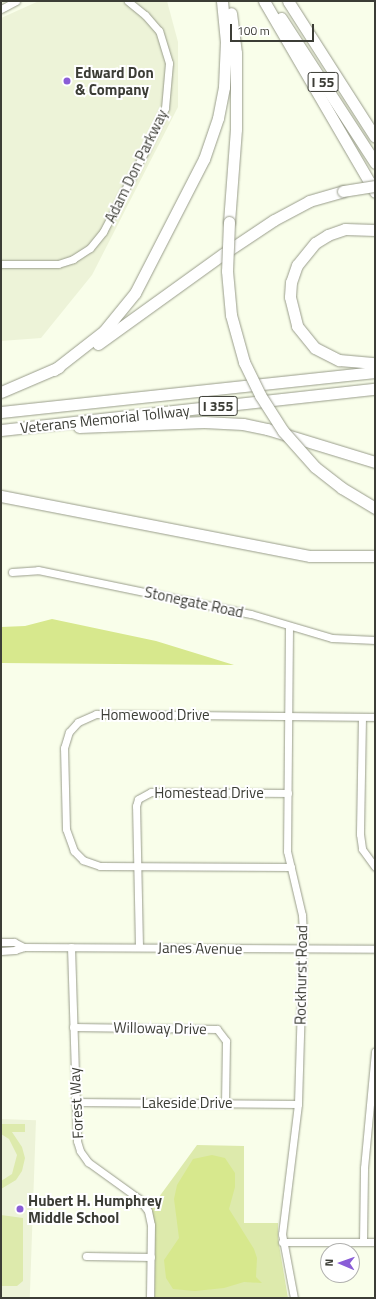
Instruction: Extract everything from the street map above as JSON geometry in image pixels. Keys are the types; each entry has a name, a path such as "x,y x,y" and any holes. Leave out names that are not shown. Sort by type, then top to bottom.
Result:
{"highway":[{"path":"54,370 104,331 135,293 204,159 218,118 224,87 226,42 222,1"},
{"path":"229,1 236,53 236,129 227,271 231,315 244,362 260,395 283,431 315,467 342,488 375,508"},
{"path":"264,1 375,192"},
{"name":"I 55","path":"270,1 375,163"},
{"name":"I 55","path":"288,1 375,137"},
{"path":"1,392 54,370 98,344 222,254 274,220 309,201 344,191 375,186"},
{"path":"375,230 346,229 328,235 315,243 297,265 291,282 290,297 297,326 315,348 339,360 375,363"},
{"name":"Veterans Memorial Tollway","path":"1,412 375,372"},
{"name":"Veterans Memorial Tollway","path":"1,430 375,389"},
{"path":"60,424 86,428 204,422 243,424 267,428 375,462"},
{"path":"1,496 304,555 349,558 375,556"}],"street":[{"path":"2,8 16,1"},
{"name":"Adam Don Parkway","path":"1,264 58,264 73,259 90,248 103,232 150,140 167,101 168,54 155,25 128,1"},
{"name":"Stonegate Road","path":"12,572 38,570 251,614 289,627 332,638 375,640"},
{"name":"Rockhurst Road","path":"289,627 287,851 302,915 303,949 298,1104 282,1242 294,1298"},
{"name":"Homewood Drive","path":"291,867 100,866 89,862 74,851 68,841 66,829 64,748 69,732 78,722 96,714 375,717"},
{"path":"362,717 360,834 362,849 375,867"},
{"name":"Homestead Drive","path":"139,947 136,806 138,799 146,793 288,793"},
{"name":"Janes Avenue","path":"1,942 14,942 24,946 71,947 375,949"},
{"name":"Janes Avenue","path":"1,950 15,950 24,946"},
{"name":"Forest Way","path":"71,947 76,1136 80,1151 88,1162 138,1198 148,1211 151,1225 150,1298"},
{"name":"Willoway Drive","path":"74,1027 217,1030 226,1041 225,1103"},
{"path":"362,1242 364,1168 375,1052"},
{"name":"Lakeside Drive","path":"75,1102 298,1104"},
{"path":"282,1242 375,1242"},
{"path":"86,1256 151,1257"}],"shaded area":[{"path":"39,1 167,1 178,42 178,107 92,275 41,338 1,341 1,18"},
{"path":"52,619 156,641 234,665 1,663 1,627 25,626"},
{"name":"Hubert H. Humphrey Middle School","path":"1,1119 36,1120 30,1298 1,1298"},
{"path":"1,1124 25,1124 25,1132 12,1132 22,1147 25,1158 22,1171 16,1180 1,1189 1,1181 12,1174 17,1155 9,1139 1,1134"},
{"path":"197,1145 244,1146 244,1223 278,1223 278,1239 288,1298 155,1298 155,1232 151,1208"},
{"path":"212,1155 225,1158 235,1173 235,1187 229,1209 254,1249 257,1258 256,1277 262,1283 244,1282 224,1288 195,1291 173,1289 166,1278 164,1260 179,1238 174,1199 177,1185 193,1159"},
{"path":"1,1215 23,1218 23,1281 17,1286 1,1286"}],"place":[{"name":"Edward Don & Company","path":"67,81"},
{"name":"Hubert H. Humphrey Middle School","path":"20,1209"}]}
